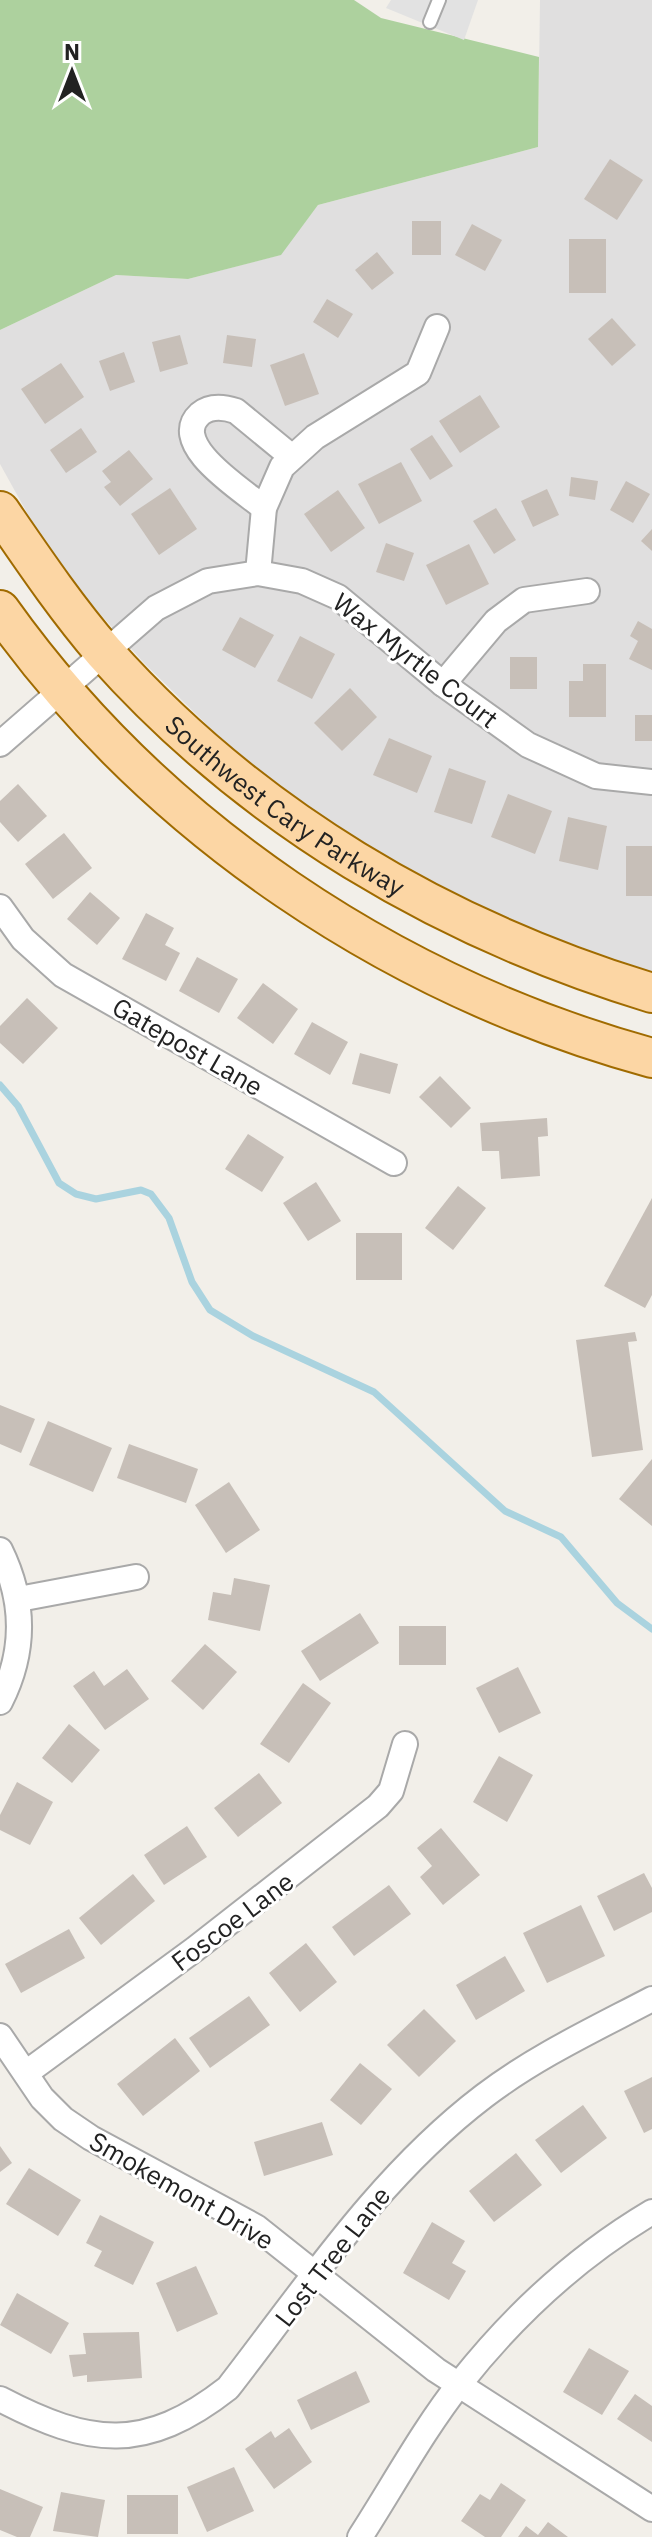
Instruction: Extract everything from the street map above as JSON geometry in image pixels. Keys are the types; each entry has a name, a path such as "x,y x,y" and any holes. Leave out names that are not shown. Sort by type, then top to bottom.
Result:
{"main road":[{"name":"Southwest Cary Parkway","path":"0,511 104,652 152,701 243,784 343,856 499,938 652,993"},
{"path":"0,610 118,753 183,812 316,908 418,967 521,1015 652,1058"}],"street":[{"path":"258,573 264,508 282,467 315,437 418,373 437,327"},
{"path":"264,508 198,454 192,439 192,426 200,414 214,407 226,407 236,411 292,457"},
{"name":"Wax Myrtle Court","path":"0,744 156,608 185,590 208,581 258,573 280,575 323,588 443,684 528,745 570,767 596,776 652,782"},
{"path":"443,684 496,621 524,600 587,591"},
{"name":"Gatepost Lane","path":"0,907 23,939 63,975 394,1163"},
{"path":"0,1550 19,1599 16,1655 0,1702"},
{"path":"19,1599 136,1577"},
{"name":"Foscoe Lane","path":"26,2073 195,1949 378,1806 391,1791 405,1744"},
{"name":"Lost Tree Lane","path":"0,2399 49,2425 100,2436 158,2430 205,2407 228,2388 315,2275 412,2158 485,2095 563,2046 652,1999"},
{"name":"Smokemont Drive","path":"0,2036 63,2119 91,2138 230,2211 459,2384 652,2509"},
{"path":"360,2537 459,2384 520,2314 568,2271 652,2212"}],"lane":[{"path":"430,22 439,0"}],"shaded area":[{"path":"391,0 478,0 464,40 386,8"},
{"path":"540,0 652,0 652,972 462,905 356,842 248,765 145,664 56,565 0,464 0,330 116,275 188,279 280,255 318,205 538,147"}],"green space":[{"path":"0,0 354,0 381,18 539,57 538,147 318,205 281,255 188,279 116,275 0,330"}],"building":[{"path":"610,159 643,180 617,220 584,199"},
{"path":"412,221 441,221 441,255 412,255"},
{"path":"472,224 502,240 485,271 455,255"},
{"path":"569,239 606,239 606,293 569,293"},
{"path":"377,252 394,273 372,290 355,270"},
{"path":"327,299 353,314 338,338 313,322"},
{"path":"612,318 636,345 612,366 588,339"},
{"path":"180,335 188,364 160,372 152,342"},
{"path":"227,335 256,339 252,367 223,363"},
{"path":"124,352 135,382 110,391 99,361"},
{"path":"304,353 319,394 285,406 270,365"},
{"path":"61,363 84,397 45,424 21,389"},
{"path":"480,395 500,427 460,453 439,421"},
{"path":"81,428 97,452 66,473 50,450"},
{"path":"432,435 453,466 430,480 410,449"},
{"path":"129,450 153,479 120,506 104,487 111,482 102,471"},
{"path":"401,462 422,501 379,524 358,484"},
{"path":"571,477 598,481 595,500 569,496"},
{"path":"626,481 650,494 633,523 610,510"},
{"path":"170,488 197,529 159,555 131,514"},
{"path":"547,489 559,515 533,527 521,501"},
{"path":"338,490 365,528 331,552 304,514"},
{"path":"496,508 516,540 494,554 473,521"},
{"path":"652,529 652,551 641,541"},
{"path":"386,543 414,553 404,581 376,572"},
{"path":"469,544 489,584 446,605 426,565"},
{"path":"240,617 274,635 255,668 222,650"},
{"path":"638,621 652,629 652,670 629,659 638,641 630,636"},
{"path":"300,636 335,654 312,699 277,681"},
{"path":"510,657 537,657 537,689 510,689"},
{"path":"583,664 606,664 606,717 569,717 569,681 583,681"},
{"path":"350,688 377,717 342,751 314,723"},
{"path":"635,715 652,715 652,741 635,741"},
{"path":"389,738 432,756 417,793 373,775"},
{"path":"449,768 486,781 472,824 434,812"},
{"path":"18,784 47,816 18,842 0,822 0,801"},
{"path":"508,794 552,811 535,854 491,837"},
{"path":"568,817 607,826 598,870 559,861"},
{"path":"64,833 92,868 53,899 25,864"},
{"path":"626,846 652,846 652,896 626,896"},
{"path":"90,892 120,918 97,945 67,919"},
{"path":"146,913 174,928 165,945 180,953 166,981 122,959"},
{"path":"197,957 238,979 219,1013 179,991"},
{"path":"263,983 298,1009 273,1044 237,1018"},
{"path":"27,998 58,1028 23,1064 0,1043 0,1026"},
{"path":"312,1022 348,1042 330,1075 294,1054"},
{"path":"360,1053 398,1064 390,1094 352,1084"},
{"path":"440,1076 471,1108 451,1128 419,1097"},
{"path":"547,1118 548,1136 538,1137 540,1176 501,1179 499,1151 482,1151 480,1123"},
{"path":"248,1134 284,1157 262,1192 225,1169"},
{"path":"316,1182 341,1221 308,1241 283,1203"},
{"path":"458,1186 486,1208 453,1250 425,1228"},
{"path":"652,1198 652,1295 645,1308 604,1286"},
{"path":"356,1233 402,1233 402,1280 356,1280"},
{"path":"635,1332 637,1341 628,1342 643,1450 592,1457 576,1340"},
{"path":"0,1405 35,1419 21,1453 0,1444"},
{"path":"48,1421 112,1448 93,1492 29,1465"},
{"path":"129,1444 198,1469 186,1503 117,1478"},
{"path":"652,1459 652,1526 619,1499"},
{"path":"229,1482 260,1530 226,1553 195,1505"},
{"path":"234,1578 270,1585 260,1631 208,1620 213,1592 231,1595"},
{"path":"360,1613 379,1643 320,1681 301,1651"},
{"path":"399,1626 446,1626 446,1665 399,1665"},
{"path":"205,1644 237,1672 203,1710 171,1681"},
{"path":"518,1667 541,1713 499,1733 476,1688"},
{"path":"127,1669 149,1699 105,1730 73,1686 94,1671 104,1686"},
{"path":"303,1683 331,1703 289,1763 260,1744"},
{"path":"69,1724 100,1750 72,1783 42,1758"},
{"path":"499,1756 533,1775 507,1822 473,1802"},
{"path":"259,1773 282,1803 238,1837 214,1808"},
{"path":"17,1782 53,1802 30,1845 0,1830 0,1815"},
{"path":"187,1826 207,1857 164,1885 144,1855"},
{"path":"441,1828 480,1875 443,1905 420,1877 432,1866 417,1848"},
{"path":"644,1873 652,1888 652,1912 614,1931 597,1896"},
{"path":"133,1874 155,1901 101,1945 79,1918"},
{"path":"389,1885 411,1914 354,1956 332,1927"},
{"path":"581,1905 605,1956 547,1983 523,1933"},
{"path":"69,1929 85,1958 21,1993 5,1964"},
{"path":"306,1943 337,1982 300,2012 269,1973"},
{"path":"505,1956 525,1991 476,2020 456,1985"},
{"path":"249,1996 270,2025 210,2068 189,2038"},
{"path":"424,2009 456,2041 419,2077 387,2045"},
{"path":"175,2038 200,2071 143,2116 117,2084"},
{"path":"360,2063 392,2089 361,2125 330,2100"},
{"path":"652,2077 652,2129 644,2133 624,2091"},
{"path":"583,2105 607,2138 561,2173 535,2140"},
{"path":"322,2122 333,2155 264,2176 254,2142"},
{"path":"0,2146 12,2163 0,2172"},
{"path":"516,2153 542,2185 494,2222 469,2191"},
{"path":"29,2168 81,2200 58,2236 6,2204"},
{"path":"100,2215 154,2242 133,2285 94,2266 102,2251 86,2243"},
{"path":"432,2222 465,2241 452,2263 466,2271 449,2300 403,2273"},
{"path":"196,2266 218,2314 177,2332 156,2283"},
{"path":"17,2293 69,2323 51,2354 0,2325"},
{"path":"139,2332 142,2378 87,2382 87,2375 73,2377 69,2355 86,2354 83,2333"},
{"path":"589,2348 629,2371 602,2415 563,2392"},
{"path":"356,2371 370,2402 311,2430 297,2400"},
{"path":"635,2394 652,2406 652,2442 617,2419"},
{"path":"289,2428 312,2462 274,2489 245,2449 271,2431 275,2438"},
{"path":"234,2467 254,2511 207,2532 187,2487"},
{"path":"501,2483 526,2500 501,2537 485,2537 461,2521 480,2494 490,2500"},
{"path":"0,2489 43,2507 30,2537 17,2537 0,2530"},
{"path":"61,2492 105,2500 98,2537 53,2531"},
{"path":"127,2495 178,2495 178,2534 127,2534"},
{"path":"548,2522 568,2537 518,2537 526,2526 538,2535"}],"waterway":[{"path":"0,1085 18,1106 59,1183 76,1194 96,1199 141,1190 151,1194 169,1218 192,1282 210,1310 253,1336 374,1392 505,1511 561,1537 617,1603 652,1629"}]}
